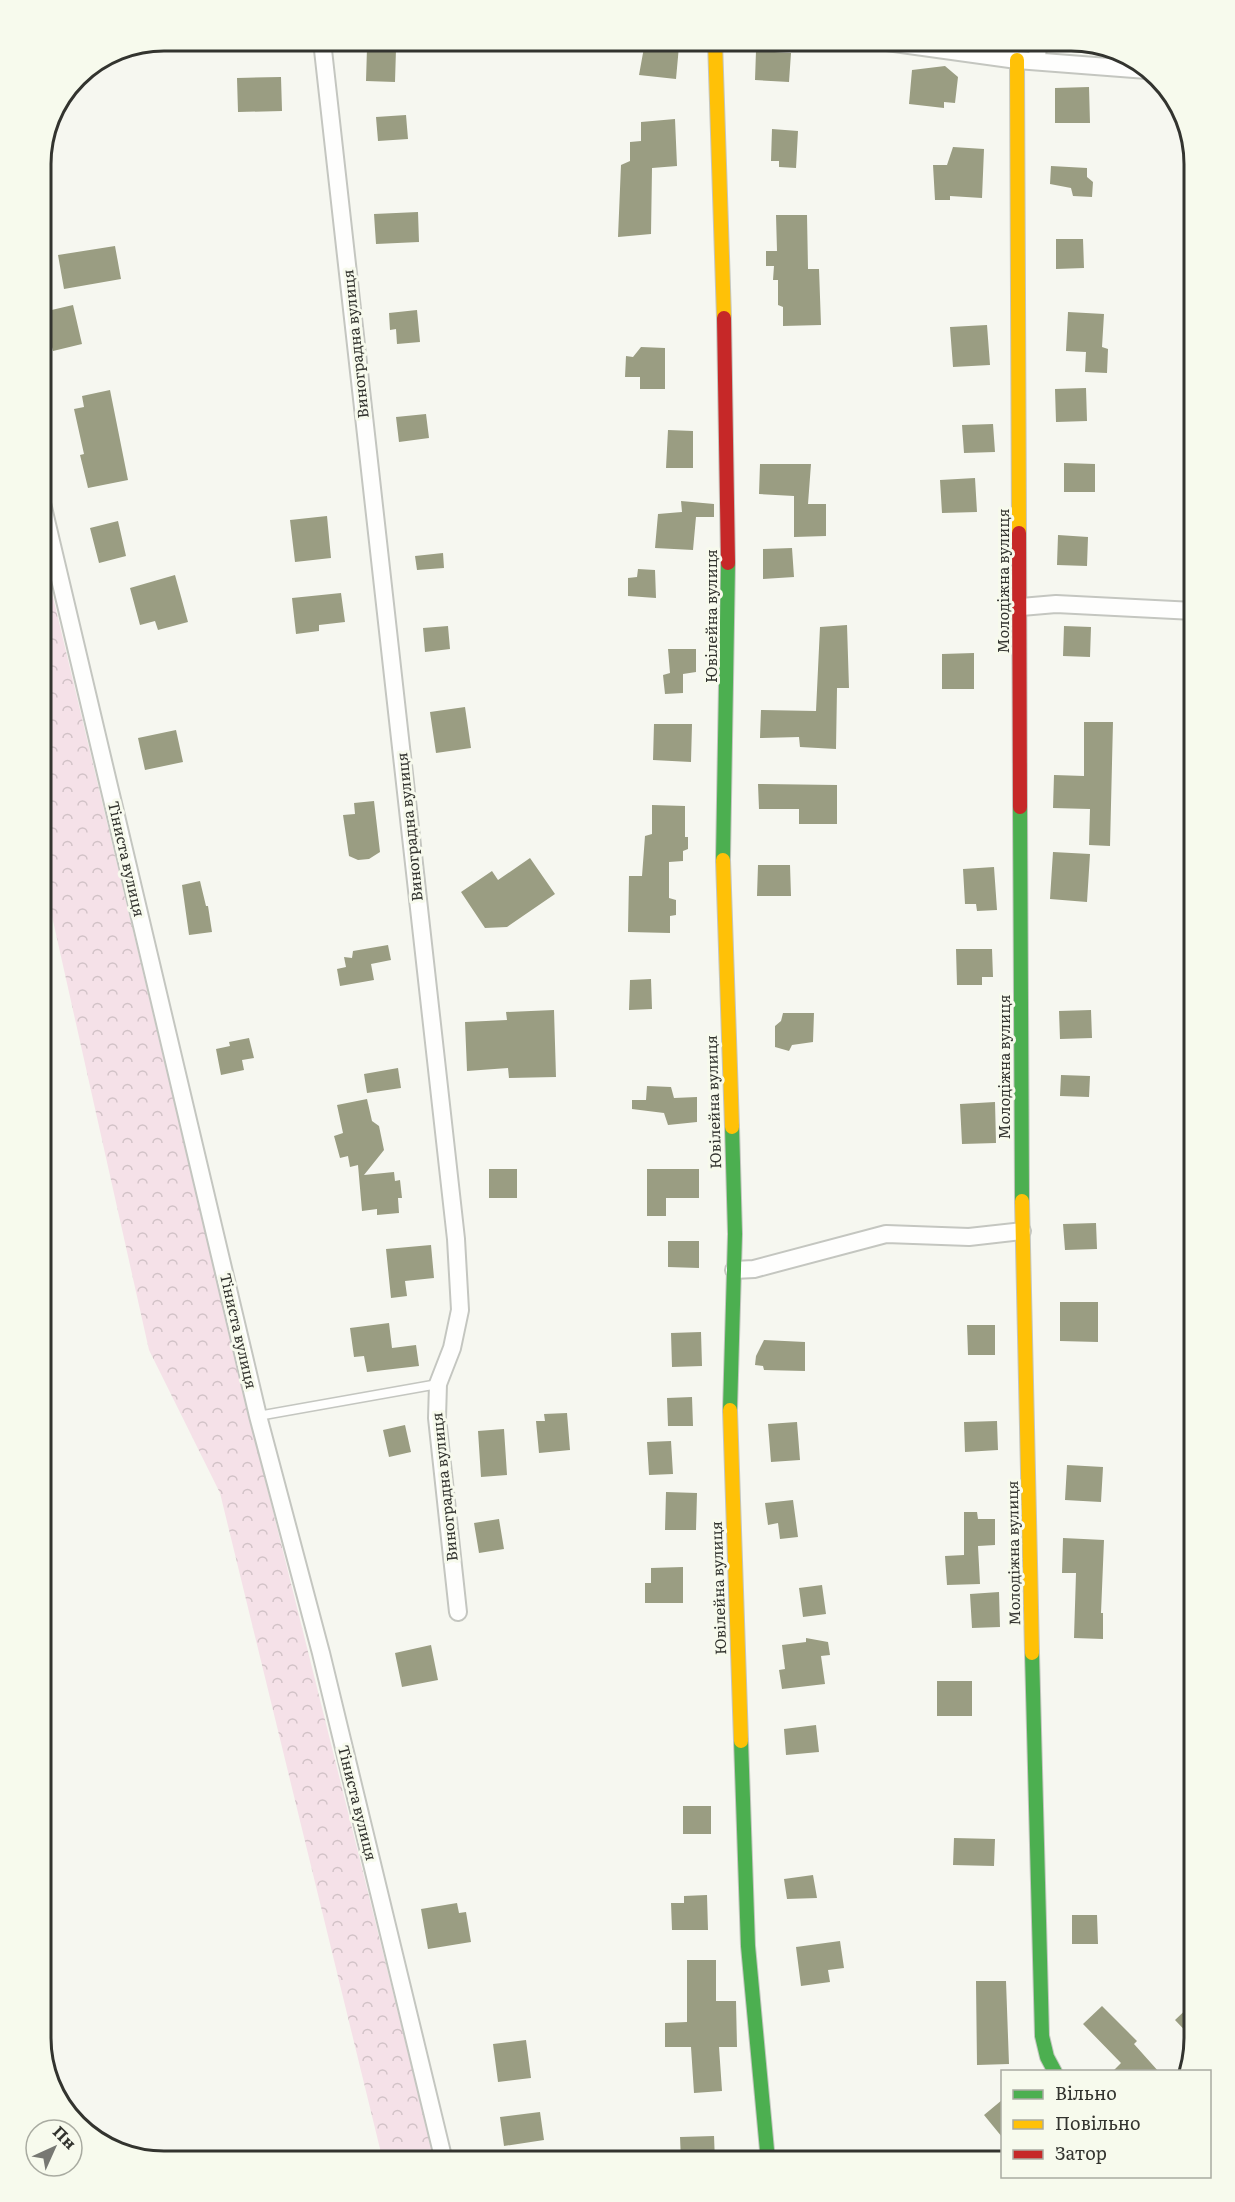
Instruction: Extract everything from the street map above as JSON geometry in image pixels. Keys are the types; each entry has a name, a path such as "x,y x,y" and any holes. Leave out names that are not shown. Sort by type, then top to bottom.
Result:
{"street":[{"name":"Виноградна вулиця","path":"323,51 456,1239 460,1310 452,1348 438,1384 437,1418 458,1612"},
{"name":"Ювілейна вулиця","path":"715,51 727,427 729,627 723,848 735,1234 729,1378 747,1935 767,2151"},
{"path":"952,51 1017,60 1132,69"},
{"path":"1037,61 1038,51"},
{"name":"Молодіжна вулиця","path":"1017,60 1022,1231 1042,2036 1047,2057 1054,2070"},
{"name":"Тіниста вулиця","path":"51,542 258,1416 321,1653 442,2151"},
{"path":"1021,607 1056,604 1184,610"},
{"path":"734,1270 776,1264 886,1234 969,1237 1022,1231"}],"lane":[{"path":"258,1416 438,1384"}],"green space":[{"path":"51,589 250,1419 433,2151 381,2151 220,1493 149,1350 51,912"}],"building":[{"path":"367,51 396,51 395,82 366,81"},
{"path":"643,51 679,51 676,79 639,75"},
{"path":"756,51 791,53 789,82 755,80"},
{"path":"945,66 958,77 955,103 944,102 944,108 909,104 912,70"},
{"path":"281,77 282,111 238,112 237,78"},
{"path":"1089,87 1090,123 1055,123 1055,88"},
{"path":"406,115 408,139 378,141 376,117"},
{"path":"675,119 677,166 652,168 651,234 618,237 621,165 630,161 630,142 641,141 641,122"},
{"path":"772,129 798,131 796,168 779,167 779,161 771,161"},
{"path":"953,147 984,149 982,198 950,196 950,200 935,200 933,165 947,165"},
{"path":"1051,166 1087,168 1087,177 1093,182 1092,197 1073,196 1071,188 1050,184"},
{"path":"418,212 419,242 376,244 374,214"},
{"path":"776,215 807,215 808,269 819,269 821,325 783,326 783,307 778,305 778,280 773,280 774,266 766,266 766,251 777,251"},
{"path":"1056,239 1083,239 1084,268 1056,269"},
{"path":"115,246 121,279 64,289 58,255"},
{"path":"73,305 82,344 53,351 51,310"},
{"path":"417,310 420,342 397,344 396,329 390,330 389,313"},
{"path":"1068,312 1104,314 1102,347 1108,349 1107,373 1085,372 1086,352 1066,351"},
{"path":"987,325 990,365 953,367 950,327"},
{"path":"641,347 665,348 665,389 640,389 640,377 625,377 626,356 633,357"},
{"path":"1086,388 1087,421 1056,422 1055,389"},
{"path":"110,390 128,480 88,488 80,455 84,454 74,409 84,407 82,396"},
{"path":"426,414 429,438 399,442 396,417"},
{"path":"993,424 995,452 964,453 962,425"},
{"path":"668,430 693,431 693,468 666,468"},
{"path":"1064,463 1095,464 1095,492 1064,492"},
{"path":"760,464 811,464 808,504 826,504 826,536 794,537 794,496 759,494"},
{"path":"975,478 977,512 942,513 940,480"},
{"path":"681,501 714,504 714,517 696,517 693,550 655,548 658,514 682,512"},
{"path":"327,516 331,558 295,562 290,520"},
{"path":"118,521 126,556 99,563 90,528"},
{"path":"1058,535 1088,537 1087,566 1057,565"},
{"path":"792,548 794,577 763,579 763,549"},
{"path":"443,553 444,568 417,570 415,556"},
{"path":"638,569 655,570 656,598 628,596 628,578 637,577"},
{"path":"175,575 188,622 158,630 155,621 140,625 130,588"},
{"path":"341,593 345,622 319,625 319,631 296,634 292,598"},
{"path":"847,625 849,688 837,688 836,749 800,747 799,737 760,738 761,710 816,711 820,627"},
{"path":"448,626 450,649 425,652 423,628"},
{"path":"1064,626 1091,627 1090,657 1063,656"},
{"path":"668,649 696,649 696,672 683,674 683,693 665,694 663,675 670,673"},
{"path":"974,653 974,689 942,689 942,654"},
{"path":"465,707 471,748 436,753 430,712"},
{"path":"1084,722 1113,722 1110,846 1089,845 1090,809 1053,808 1054,775 1084,776"},
{"path":"654,724 692,724 691,762 653,760"},
{"path":"176,730 183,762 145,770 138,738"},
{"path":"758,784 837,785 837,824 799,824 799,809 759,809"},
{"path":"374,801 380,852 369,859 358,860 349,856 343,815 355,814 354,803"},
{"path":"652,805 685,806 685,837 688,837 688,849 683,851 683,861 669,862 669,898 676,900 676,915 670,916 670,933 628,932 629,876 642,876 645,836 652,834"},
{"path":"1053,852 1090,854 1087,902 1050,899"},
{"path":"530,858 555,894 507,927 485,928 461,892 492,871 498,880"},
{"path":"758,865 790,865 791,896 757,896"},
{"path":"994,867 997,910 977,911 976,904 965,904 963,869"},
{"path":"200,881 206,906 208,906 212,932 189,935 182,885"},
{"path":"388,945 391,960 371,964 374,980 340,986 337,969 346,967 344,957 352,958 353,951"},
{"path":"956,949 992,949 993,977 982,977 982,985 957,985"},
{"path":"651,979 652,1009 629,1010 630,980"},
{"path":"554,1010 556,1077 509,1078 508,1068 467,1071 465,1022 507,1020 506,1012"},
{"path":"1091,1010 1092,1038 1060,1039 1059,1011"},
{"path":"783,1013 814,1013 813,1042 792,1045 789,1051 775,1047 775,1026 781,1021"},
{"path":"249,1038 254,1058 242,1060 244,1070 221,1075 216,1049 230,1046 229,1042"},
{"path":"398,1068 401,1088 367,1093 364,1074"},
{"path":"1061,1075 1090,1076 1089,1097 1060,1096"},
{"path":"647,1086 671,1087 674,1098 697,1097 697,1122 668,1125 664,1113 632,1109 632,1100 646,1100"},
{"path":"367,1099 372,1121 379,1126 384,1150 364,1175 394,1172 395,1181 400,1180 402,1198 398,1198 399,1213 377,1215 377,1209 362,1211 358,1165 350,1167 348,1156 340,1158 334,1136 343,1133 337,1105"},
{"path":"995,1102 996,1143 962,1144 960,1104"},
{"path":"489,1169 517,1169 517,1198 489,1198"},
{"path":"647,1169 699,1169 699,1198 666,1198 666,1216 647,1216"},
{"path":"1096,1223 1097,1249 1065,1250 1063,1224"},
{"path":"668,1241 699,1241 699,1268 668,1267"},
{"path":"431,1245 434,1278 405,1281 407,1296 391,1298 386,1249"},
{"path":"1060,1302 1098,1302 1098,1342 1060,1341"},
{"path":"389,1323 392,1348 416,1345 419,1366 367,1372 364,1356 354,1357 350,1328"},
{"path":"967,1325 995,1325 995,1355 968,1355"},
{"path":"701,1332 702,1366 672,1367 671,1333"},
{"path":"764,1340 805,1342 805,1371 764,1370 763,1366 755,1365 756,1356"},
{"path":"692,1397 693,1426 668,1426 667,1398"},
{"path":"567,1413 570,1450 539,1453 536,1421 545,1421 544,1414"},
{"path":"997,1421 998,1450 965,1452 964,1422"},
{"path":"797,1422 800,1460 771,1462 768,1424"},
{"path":"405,1425 411,1452 389,1457 383,1430"},
{"path":"504,1429 507,1475 481,1477 478,1431"},
{"path":"671,1441 673,1474 649,1475 647,1442"},
{"path":"1067,1465 1103,1467 1101,1502 1065,1500"},
{"path":"666,1492 697,1493 696,1530 665,1530"},
{"path":"793,1500 798,1537 780,1539 778,1523 768,1525 765,1503"},
{"path":"964,1512 977,1512 978,1519 995,1519 995,1545 978,1546 980,1584 947,1585 945,1556 964,1555"},
{"path":"499,1519 504,1549 479,1553 474,1523"},
{"path":"1063,1538 1104,1540 1101,1613 1103,1613 1103,1639 1074,1638 1076,1573 1062,1573"},
{"path":"683,1567 683,1603 645,1603 645,1583 651,1583 651,1568"},
{"path":"822,1585 826,1614 803,1617 799,1588"},
{"path":"999,1592 1000,1627 972,1628 970,1594"},
{"path":"806,1638 828,1642 830,1655 821,1656 825,1684 782,1689 779,1670 785,1669 782,1645 806,1642"},
{"path":"431,1645 438,1680 402,1687 395,1653"},
{"path":"937,1681 972,1681 972,1716 937,1716"},
{"path":"816,1725 819,1752 786,1755 784,1729"},
{"path":"683,1806 711,1806 711,1834 683,1834"},
{"path":"954,1838 995,1839 994,1866 953,1865"},
{"path":"813,1875 817,1898 787,1899 784,1879"},
{"path":"707,1895 708,1930 672,1930 671,1903 684,1903 684,1896"},
{"path":"457,1903 459,1913 466,1912 471,1942 428,1949 421,1909"},
{"path":"1072,1915 1097,1915 1098,1944 1072,1944"},
{"path":"840,1941 844,1968 828,1970 830,1982 801,1986 796,1947"},
{"path":"687,1960 716,1960 716,2001 736,2001 737,2047 719,2047 722,2091 694,2093 691,2047 665,2047 665,2023 687,2022"},
{"path":"976,1981 1006,1981 1009,2064 977,2065"},
{"path":"1102,2006 1137,2041 1134,2044 1157,2070 1114,2070 1121,2063 1083,2024"},
{"path":"1184,2011 1184,2029 1175,2020"},
{"path":"526,2040 531,2078 498,2082 493,2044"},
{"path":"1001,2101 1001,2136 984,2115"},
{"path":"540,2112 544,2140 504,2146 500,2117"},
{"path":"714,2136 715,2151 681,2151 680,2137"}],"traffic: fast":[{"path":"723,860 728,563"},
{"path":"1020,807 1022,1201"},
{"path":"730,1410 735,1234 732,1127"},
{"path":"1032,1653 1042,2036 1047,2057 1054,2070"},
{"path":"741,1741 748,1946 767,2151"}],"traffic: slow":[{"path":"715,51 724,318"},
{"path":"1017,60 1019,533"},
{"path":"723,860 732,1127"},
{"path":"1022,1201 1032,1653"},
{"path":"730,1410 741,1741"}],"traffic: jam":[{"path":"724,318 728,563"},
{"path":"1019,533 1020,807"}]}
